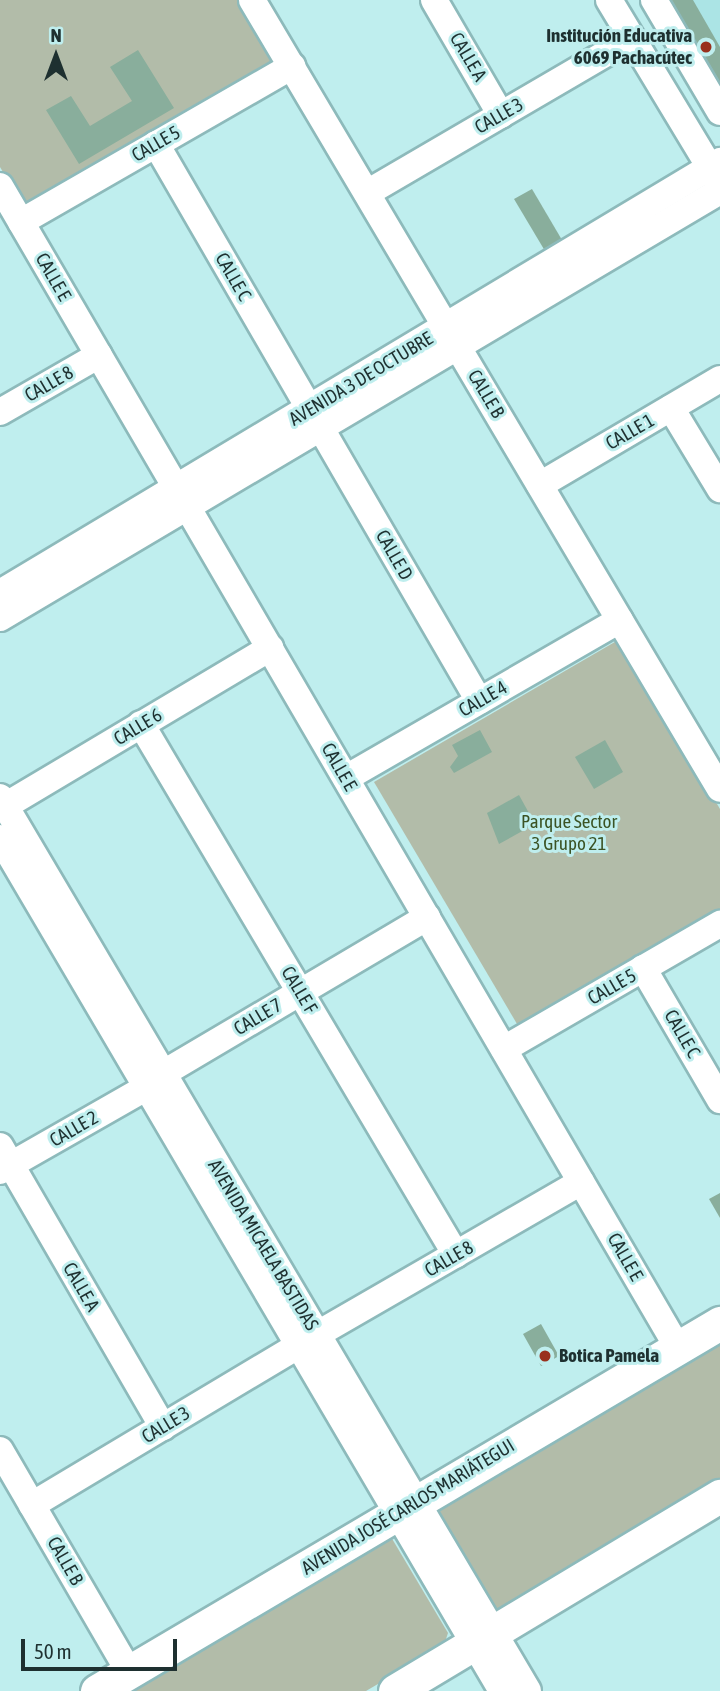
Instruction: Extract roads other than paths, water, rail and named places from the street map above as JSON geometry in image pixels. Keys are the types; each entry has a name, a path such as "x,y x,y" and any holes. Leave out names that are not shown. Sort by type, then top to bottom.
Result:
{"main road":[{"name":"AVENIDA JOSÉ CARLOS MARIÁTEGUI","path":"97,1691 720,1323"},
{"path":"395,1691 482,1636 720,1496"}],"street":[{"name":"CALLE B","path":"252,0 620,620 710,748 720,789"},
{"name":"CALLE A","path":"434,0 502,115"},
{"path":"609,0 716,171"},
{"path":"653,0 720,112"},
{"name":"CALLE 3","path":"367,193 631,38"},
{"name":"CALLE 5","path":"21,222 292,66"},
{"name":"CALLE C","path":"156,145 314,417"},
{"name":"AVENIDA 3 DE OCTUBRE","path":"452,337 716,171"},
{"name":"CALLE E","path":"0,186 678,1348"},
{"name":"AVENIDA 3 DE OCTUBRE","path":"0,618 181,497 314,417 452,337 720,191"},
{"name":"CALLE 8","path":"0,412 99,355"},
{"name":"CALLE 1","path":"540,485 720,379"},
{"path":"671,408 720,489"},
{"name":"CALLE D","path":"314,417 479,701"},
{"name":"AVENIDA 3 DE OCTUBRE","path":"0,593 181,497"},
{"name":"CALLE 4","path":"345,778 620,620"},
{"name":"CALLE 6","path":"3,801 270,648"},
{"name":"CALLE F","path":"141,724 456,1255"},
{"name":"AVENIDA MICAELA BASTIDAS","path":"3,801 154,1080"},
{"name":"AVENIDA MICAELA BASTIDAS","path":"0,838 154,1080 482,1636 528,1691"},
{"name":"CALLE 7","path":"154,1080 427,918"},
{"name":"CALLE 5","path":"503,1049 720,924"},
{"name":"CALLE C","path":"643,968 720,1100"},
{"name":"CALLE 2","path":"4,1161 154,1080"},
{"name":"CALLE A","path":"4,1161 163,1427"},
{"name":"CALLE 8","path":"308,1340 581,1182"},
{"name":"CALLE 3","path":"32,1505 308,1340"},
{"name":"CALLE B","path":"0,1450 129,1672"},
{"name":"AVENIDA MICAELA BASTIDAS","path":"482,1636 502,1691"}],"place":[{"name":"Institución Educativa 6069 Pachacútec","path":"706,47"},
{"name":"Botica Pamela","path":"545,1356"}],"park label":[{"name":"Parque Sector 3 Grupo 21","path":"569,833"}]}
